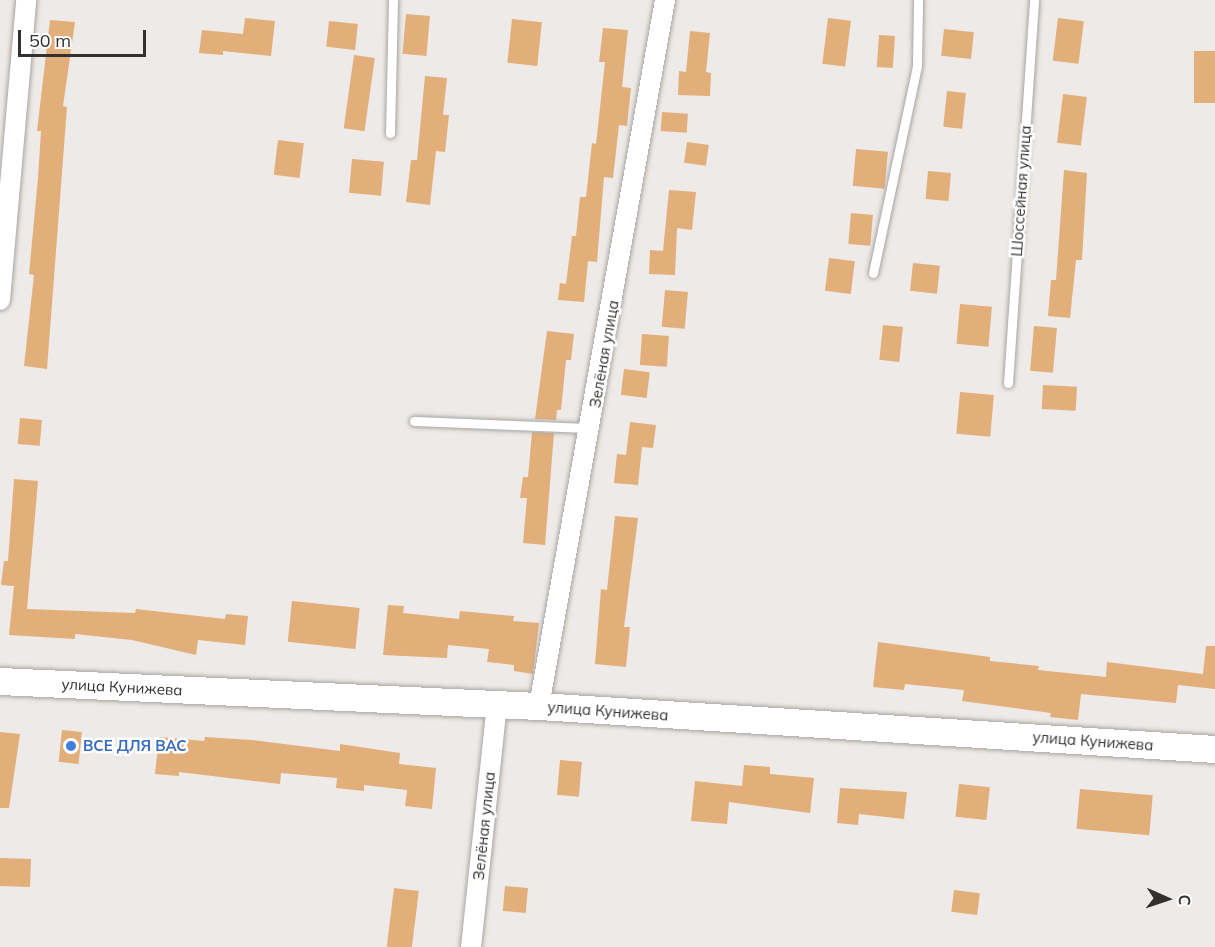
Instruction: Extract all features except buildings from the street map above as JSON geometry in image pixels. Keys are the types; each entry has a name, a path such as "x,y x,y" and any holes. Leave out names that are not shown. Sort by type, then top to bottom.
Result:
{"street":[{"path":"0,300 26,0"},
{"name":"Зелёная улица","path":"539,706 591,429 665,0"},
{"name":"улица Кунижева","path":"0,681 539,706 1215,749"},
{"name":"Зелёная улица","path":"471,947 497,704"}],"lane":[{"path":"390,133 393,0"},
{"path":"873,273 917,66 918,0"},
{"name":"Шоссейная улица","path":"1008,383 1034,0"},
{"path":"414,421 591,429"}],"place":[{"name":"ВСЕ ДЛЯ ВАС","path":"71,746"}]}
